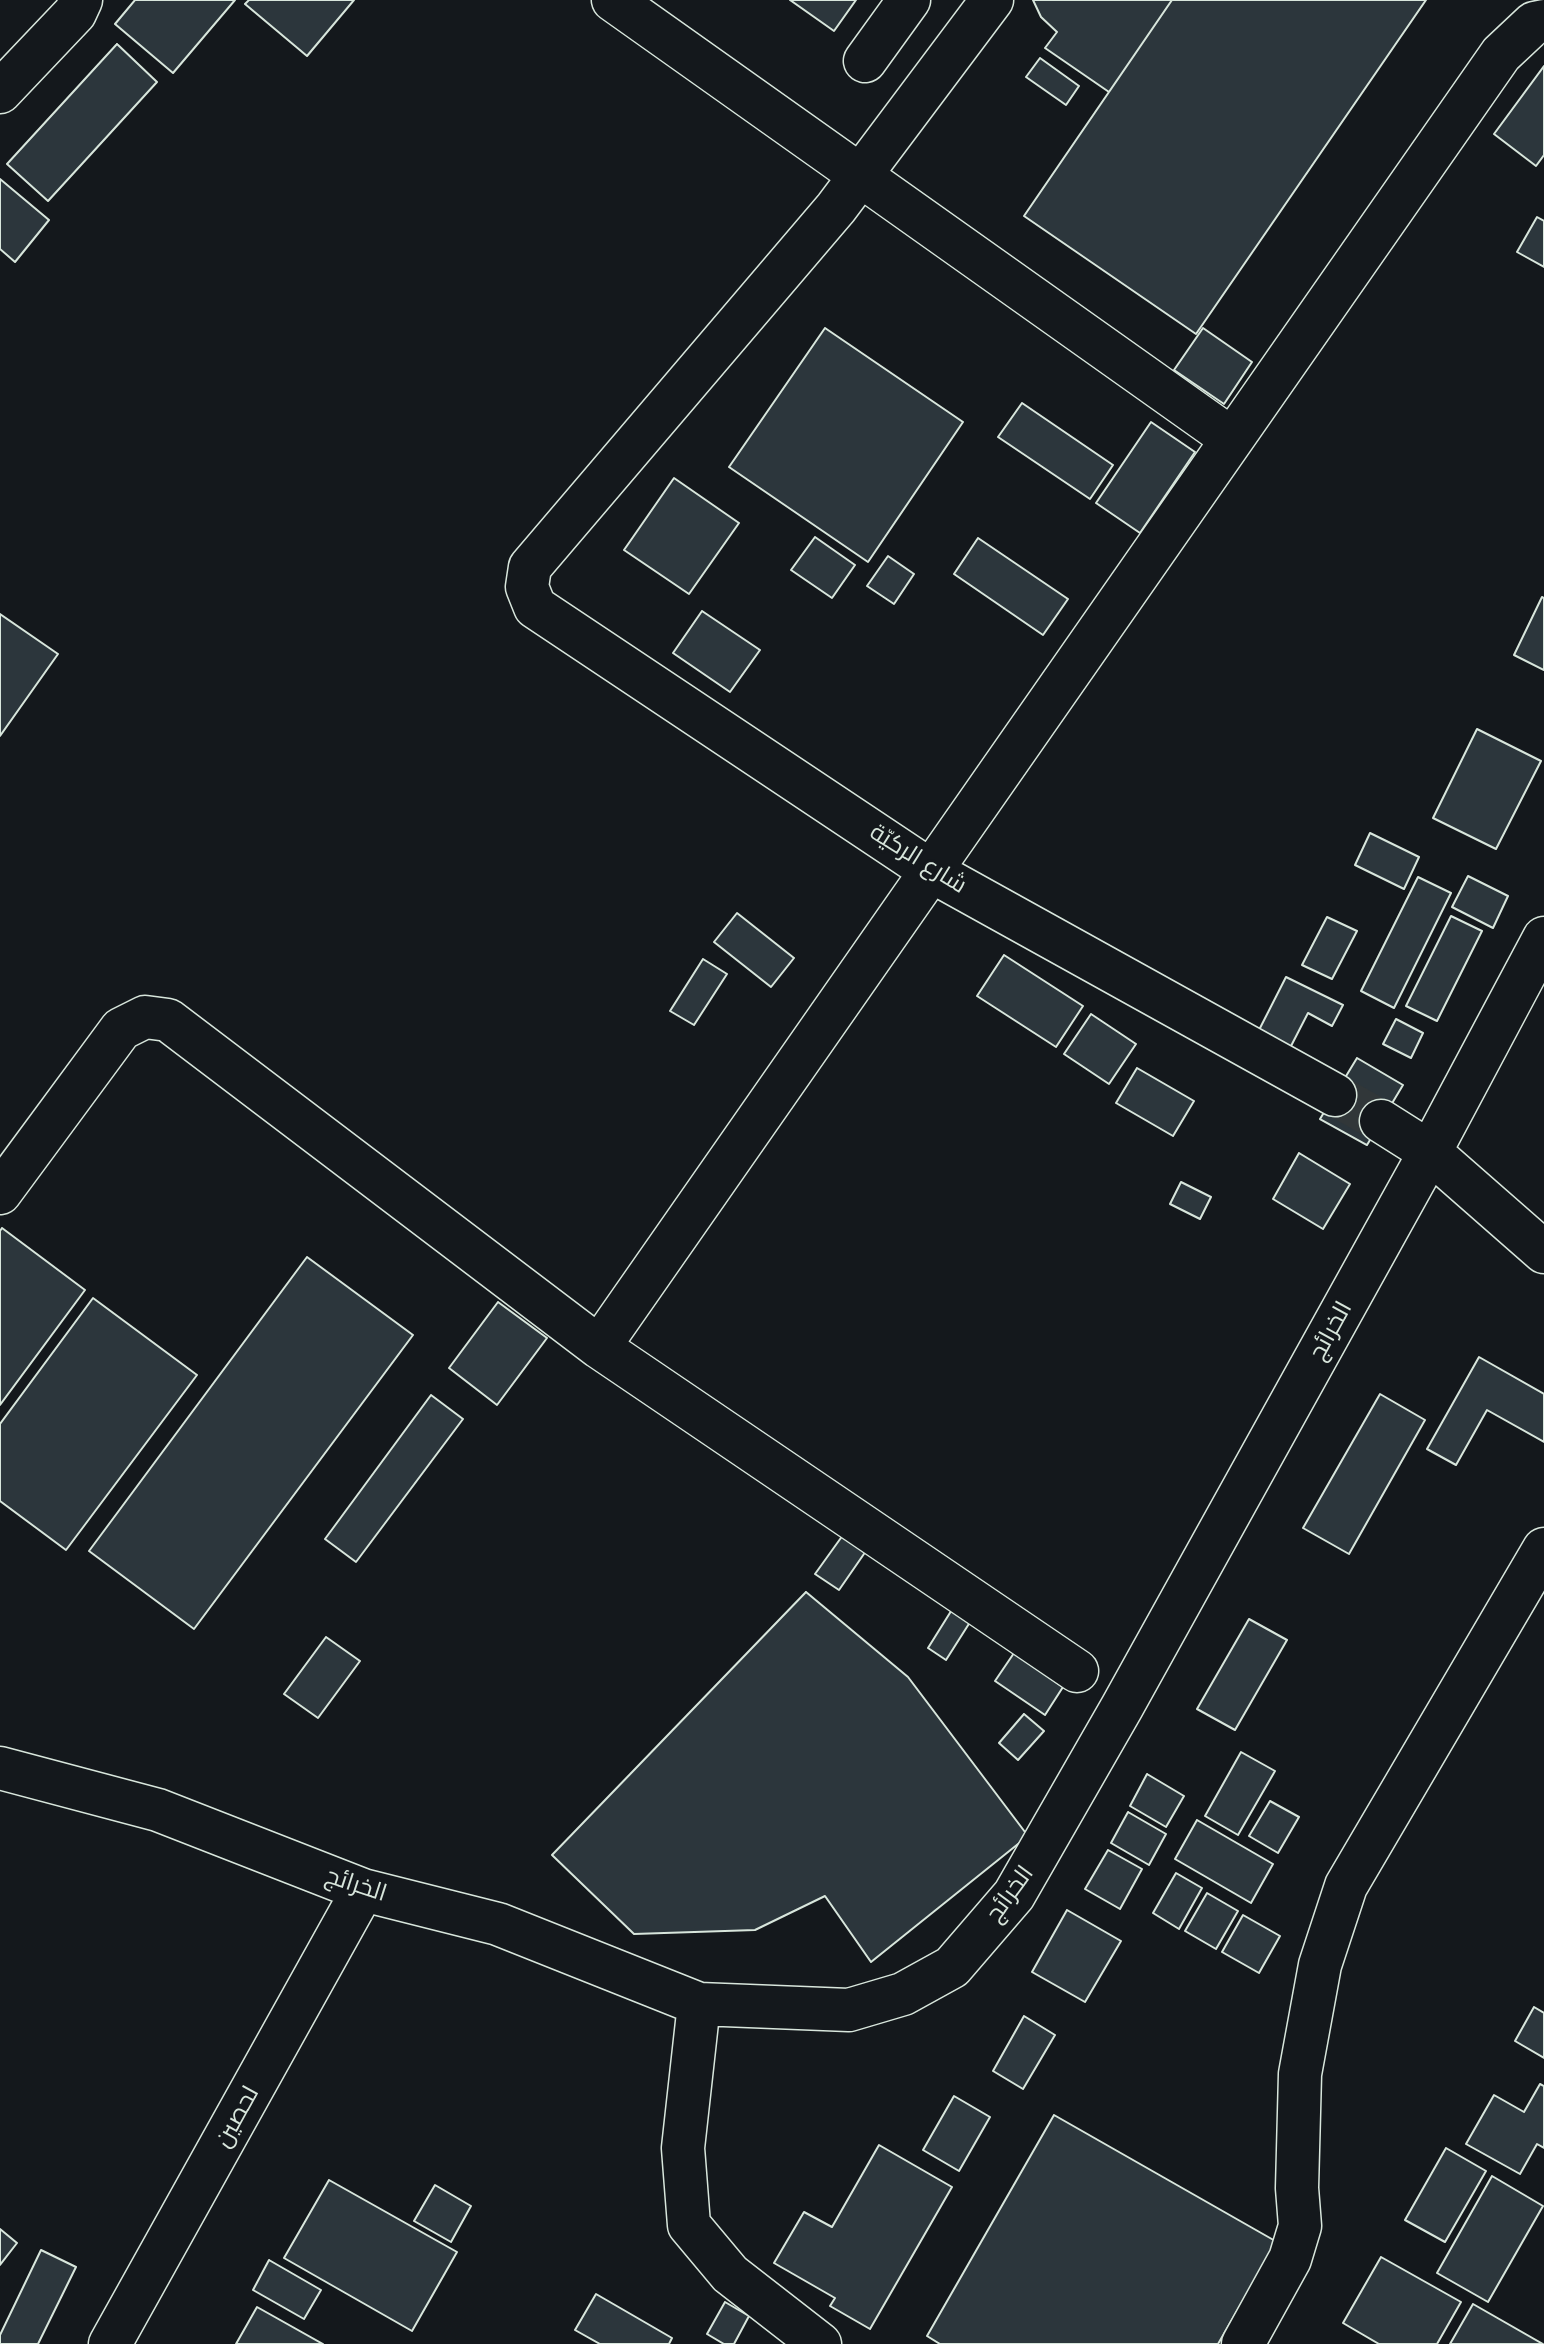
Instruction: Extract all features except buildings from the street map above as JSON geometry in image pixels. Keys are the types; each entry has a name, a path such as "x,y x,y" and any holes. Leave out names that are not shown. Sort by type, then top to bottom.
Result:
{"street":[{"path":"0,92 75,13 81,0"},
{"path":"613,0 1232,439"},
{"path":"865,61 909,0"},
{"path":"860,177 992,0"},
{"path":"599,1347 1501,54 1534,23 1544,21"},
{"name":"شارع الركيّة","path":"860,177 530,567 527,587 535,607 931,871 1335,1095"},
{"name":"الخرائج","path":"0,1768 158,1810 363,1890 498,1924 699,2004 849,2010 903,1994 952,1967 1014,1895 1430,1152 1544,938"},
{"path":"0,1193 121,1029 145,1017 168,1020 599,1347 1077,1671"},
{"path":"1381,1121 1430,1152 1544,1252"},
{"path":"1243,2344 1290,2259 1300,2226 1297,2188 1300,2074 1320,1965 1346,1886 1544,1549"},
{"name":"لحصين","path":"110,2344 363,1890"},
{"path":"699,2004 683,2148 689,2225 730,2274 820,2344"}],"tunnel":[{"path":"1335,1095 1381,1121"}]}
